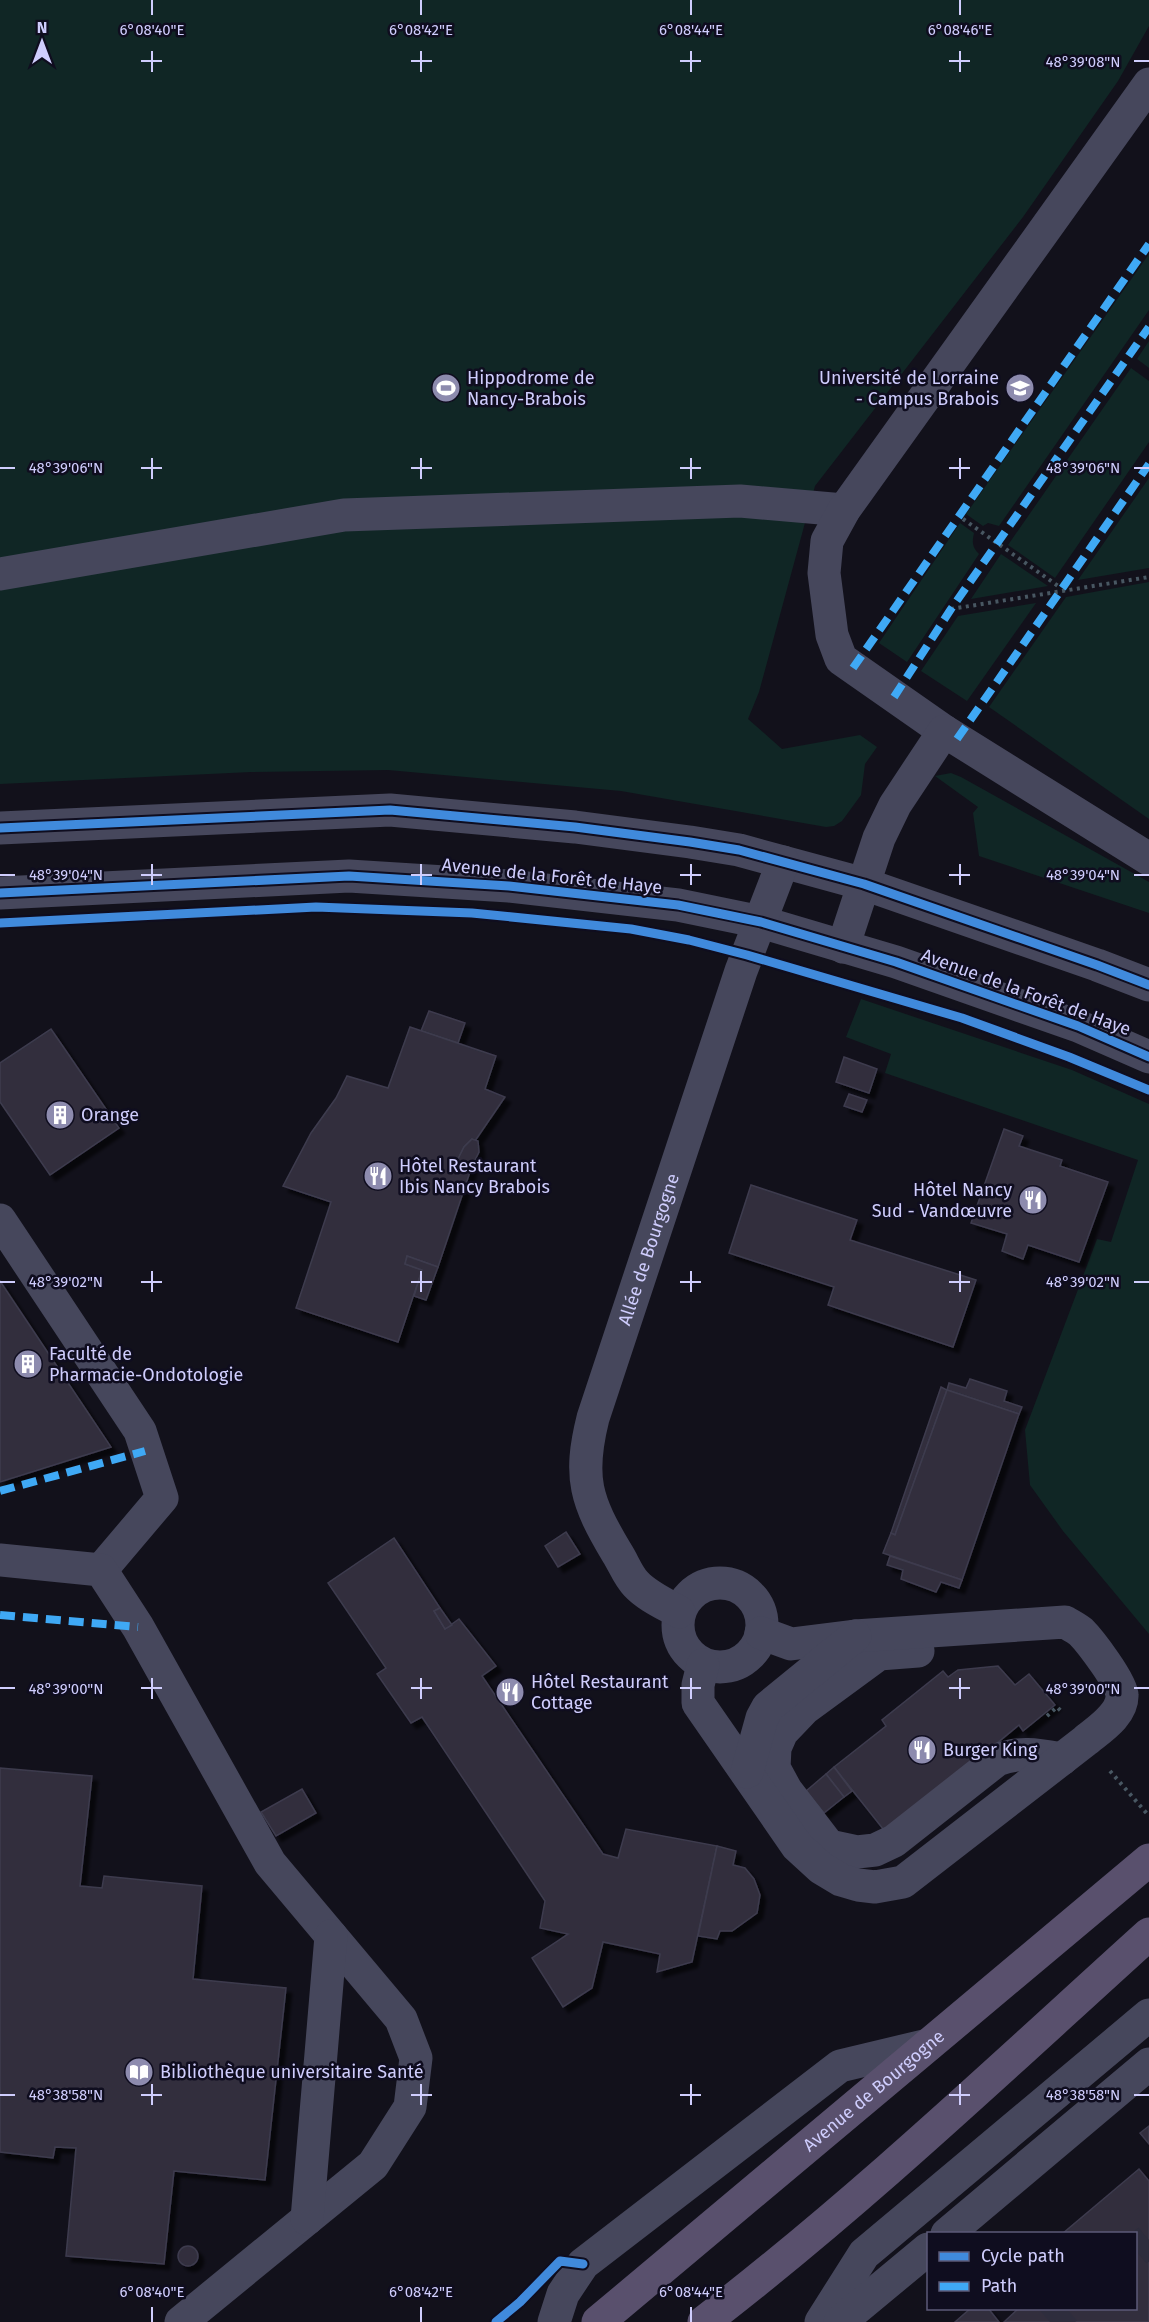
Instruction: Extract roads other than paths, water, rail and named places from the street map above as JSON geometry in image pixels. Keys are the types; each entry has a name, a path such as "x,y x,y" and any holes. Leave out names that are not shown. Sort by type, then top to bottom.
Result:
{"main road":[{"name":"Avenue de Bourgogne","path":"598,2322 1149,1860"},
{"path":"704,2322 750,2286 929,2133 1149,1934"}],"street":[{"path":"1149,84 844,510 826,541 824,573 832,635 841,659 944,731 1149,859"},
{"path":"0,574 344,515 740,501 844,510"},
{"path":"843,947 879,838 896,805 944,731"},
{"path":"0,828 390,810 610,831 729,848 864,884 1086,961 1149,986"},
{"name":"Allée de Bourgogne","path":"679,1612 636,1584 596,1518 588,1494 584,1470 586,1443 738,980 783,862"},
{"name":"Avenue de la Forêt de Haye","path":"0,893 349,876 509,886 688,906 761,922 896,962 1019,1005 1149,1057"},
{"path":"0,1220 140,1431 162,1498 101,1570"},
{"path":"0,1560 101,1570"},
{"path":"101,1570 138,1627 270,1863 401,2019 416,2058 410,2107 374,2165 181,2322"},
{"path":"714,1583 730,1584 745,1591 756,1603 762,1618 761,1633 754,1650 740,1663 722,1668 703,1665 686,1652 678,1633 679,1612 686,1598 699,1588 714,1583"},
{"path":"703,1665 698,1685 698,1703 797,1846 821,1868 841,1880 874,1887 903,1882 1062,1759 1112,1718 1120,1706 1122,1694 1119,1685 1080,1631 1065,1622 855,1636 791,1644 761,1633"},
{"path":"1062,1759 1031,1753 997,1760 894,1840 874,1850 857,1851 830,1846 791,1797 774,1768 775,1748 782,1732 804,1710 879,1654 1048,1641 1080,1631"},
{"path":"747,1773 762,1718 768,1707 855,1636"},
{"path":"307,2219 331,1936"},
{"path":"821,2322 864,2254 1149,2015"},
{"path":"554,2322 563,2294 583,2264 840,2066 928,2045"},
{"path":"949,2232 1149,2064"},
{"path":"840,2322 927,2250"}],"tunnel":[{"path":"1137,2250 1149,2240"},
{"path":"1050,2322 1064,2310"}],"place":[{"name":"Hippodrome de Nancy-Brabois","path":"446,388"},
{"name":"Université de Lorraine - Campus Brabois","path":"1020,388"},
{"name":"Orange","path":"60,1115"},
{"name":"Hôtel Restaurant Ibis Nancy Brabois","path":"378,1176"},
{"name":"Hôtel Nancy Sud - Vandœuvre","path":"1033,1200"},
{"name":"Faculté de Pharmacie-Ondotologie","path":"28,1364"},
{"name":"Hôtel Restaurant Cottage","path":"510,1692"},
{"name":"Burger King","path":"922,1750"},
{"name":"Bibliothèque universitaire Santé","path":"139,2072"}]}
